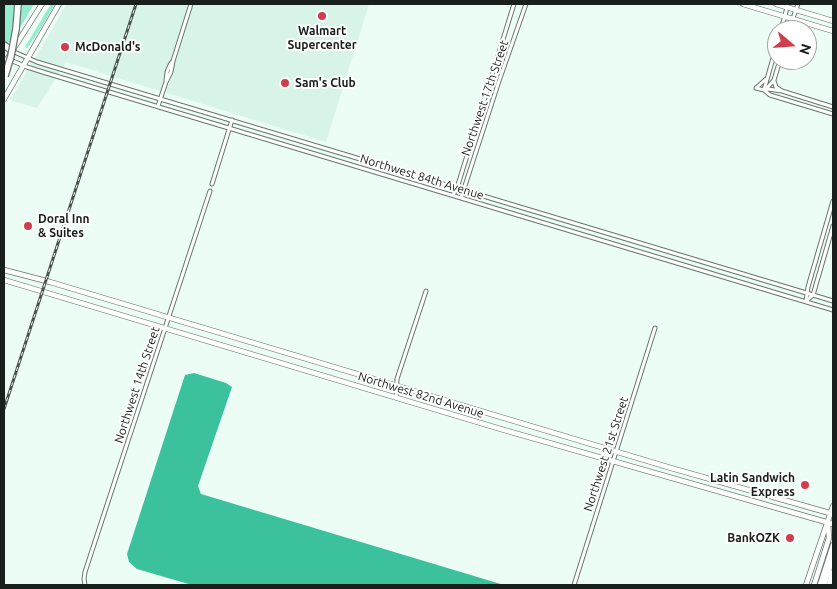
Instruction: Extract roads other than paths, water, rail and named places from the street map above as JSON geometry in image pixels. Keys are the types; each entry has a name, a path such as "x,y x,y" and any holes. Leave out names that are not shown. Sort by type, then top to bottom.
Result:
{"highway":[{"path":"4,78 11,56 18,4"},
{"path":"4,45 12,51"}],"street":[{"path":"5,60 42,4"},
{"path":"4,98 59,4"},
{"path":"158,106 171,72 191,4"},
{"name":"Northwest 17th Street","path":"453,195 457,188 514,4"},
{"name":"Northwest 17th Street","path":"461,198 526,4"},
{"path":"743,4 833,31"},
{"path":"776,4 788,5 796,10 833,21"},
{"path":"792,18 798,4"},
{"path":"784,20 788,5"},
{"name":"Northwest 84th Avenue","path":"12,51 27,58 160,99 833,301"},
{"name":"Northwest 84th Avenue","path":"5,60 833,310"},
{"path":"764,90 769,70"},
{"path":"764,90 774,80 777,70"},
{"path":"767,76 762,84 756,88 782,91 833,107"},
{"path":"774,80 776,87 782,91"},
{"path":"764,90 770,95 833,114"},
{"path":"823,111 833,107"},
{"path":"212,184 232,120"},
{"path":"281,144 284,136"},
{"name":"Northwest 14th Street","path":"85,585 85,572 210,190"},
{"path":"806,301 833,202"},
{"path":"806,301 812,295 833,226"},
{"name":"Northwest 82nd Avenue","path":"4,270 616,452 832,514"},
{"name":"Northwest 82nd Avenue","path":"4,280 613,462 833,524"},
{"path":"396,398 397,379 426,290"},
{"name":"Northwest 21st Street","path":"574,585 655,328"},
{"path":"726,494 729,485"},
{"path":"806,585 827,522 832,514 833,506"},
{"path":"814,585 829,538 827,522"},
{"path":"820,585 833,545"},
{"path":"824,585 833,558"},
{"path":"829,585 833,572"}],"railway":[{"path":"4,409 136,4"}],"place":[{"name":"Walmart Supercenter","path":"322,16"},
{"name":"McDonald's","path":"65,47"},
{"name":"Sam's Club","path":"285,83"},
{"name":"Doral Inn & Suites","path":"28,226"},
{"name":"Latin Sandwich Express","path":"805,485"},
{"name":"BankOZK","path":"790,538"}]}
